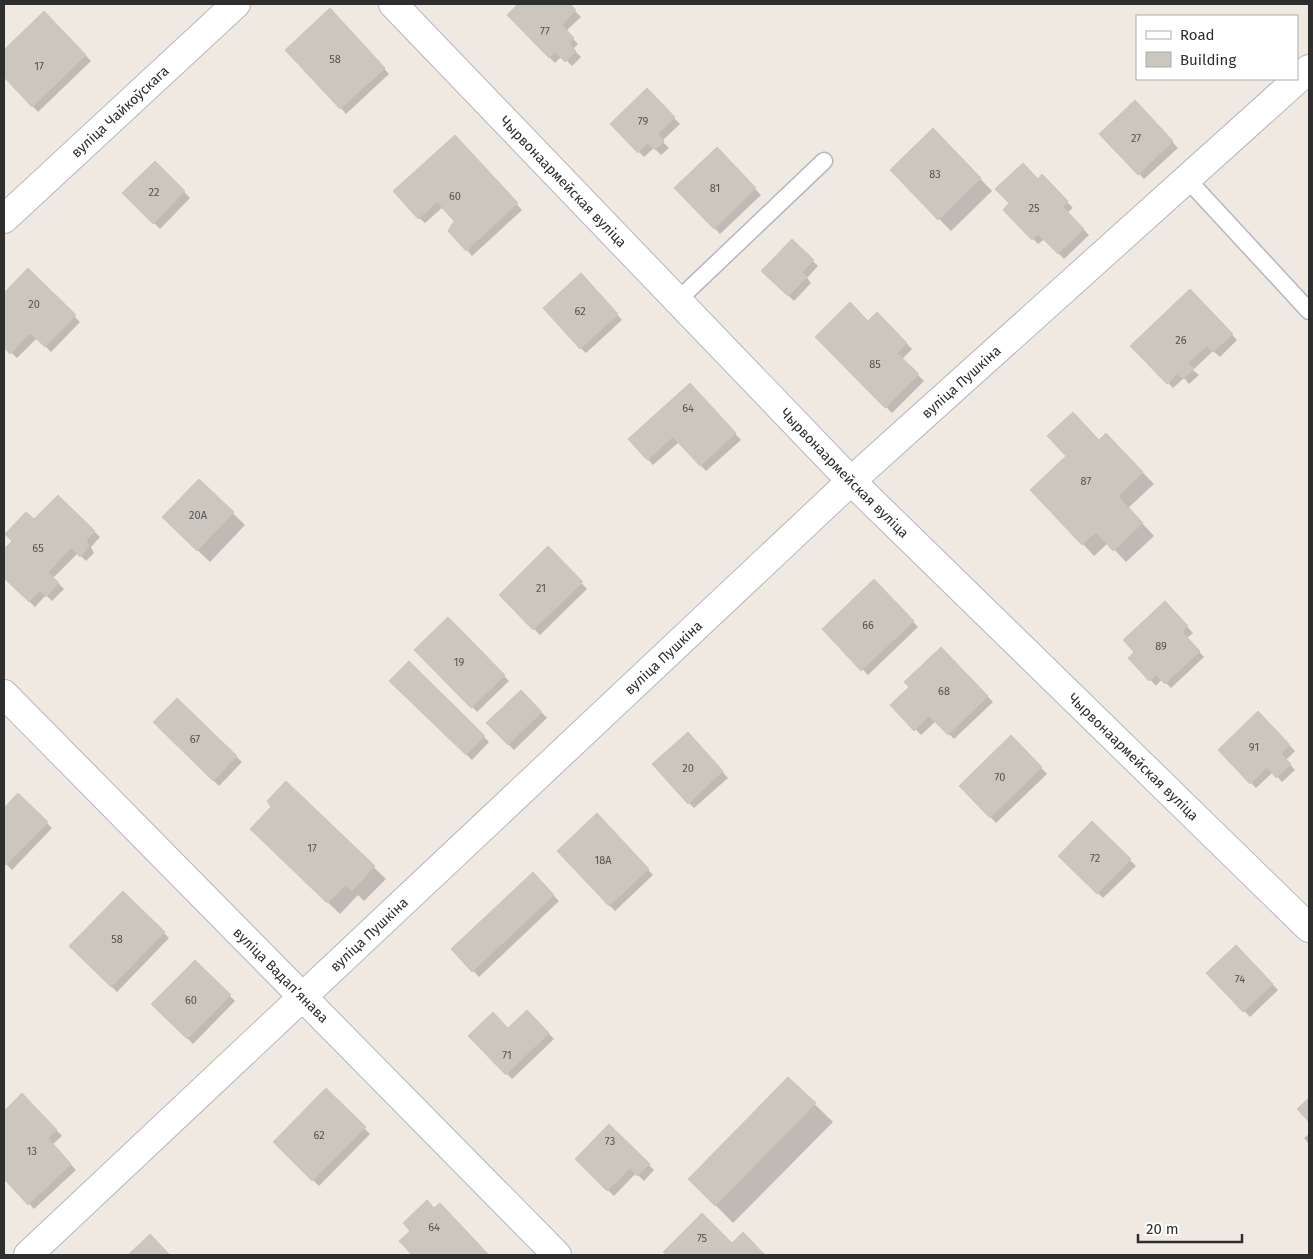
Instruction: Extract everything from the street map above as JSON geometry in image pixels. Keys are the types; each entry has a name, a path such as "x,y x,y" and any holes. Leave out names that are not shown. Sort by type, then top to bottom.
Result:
{"street":[{"name":"вуліца Чайкоўскага","path":"4,219 236,4"},
{"name":"Чырвонаармейская вуліца","path":"393,4 851,481 1309,928"},
{"name":"вуліца Пушкіна","path":"1298,79 1309,69"},
{"name":"вуліца Пушкіна","path":"28,1255 304,998 851,481 1297,80"},
{"name":"вуліца Вадапʼянава","path":"4,694 557,1255"}],"lane":[{"path":"678,300 824,161"},
{"path":"1187,179 1309,311"}],"building":[{"path":"518,4 570,4 576,10 562,25 574,38 569,43 576,51 565,62 555,52 549,58 507,15"},
{"path":"330,8 385,68 340,109 285,50"},
{"path":"44,11 86,55 32,107 4,77 4,50"},
{"path":"647,88 675,117 658,134 664,141 655,150 648,143 638,153 610,124"},
{"path":"1135,100 1173,141 1138,175 1099,134"},
{"path":"933,128 981,178 938,220 890,170"},
{"path":"455,135 518,203 466,251 448,231 454,221 437,202 418,219 393,191"},
{"path":"717,147 756,188 714,229 674,188"},
{"path":"155,161 185,191 153,224 122,193"},
{"path":"1023,163 1038,179 1042,174 1068,201 1063,207 1084,229 1058,254 1038,234 1032,240 1003,210 1009,203 995,189"},
{"path":"792,239 814,260 802,272 807,277 788,296 761,271"},
{"path":"28,268 76,315 45,347 30,333 10,354 4,347 4,293"},
{"path":"581,273 618,314 580,349 543,308"},
{"path":"1190,289 1233,334 1213,352 1207,346 1188,363 1194,369 1183,379 1177,374 1167,384 1130,346"},
{"path":"850,302 868,321 877,312 907,343 897,353 919,374 885,408 815,337"},
{"path":"690,383 736,433 700,466 673,437 647,460 628,439"},
{"path":"1073,412 1099,440 1106,433 1143,472 1118,496 1143,523 1113,551 1096,532 1082,545 1030,490 1066,456 1047,436"},
{"path":"199,479 234,512 197,551 162,517"},
{"path":"58,495 95,531 86,541 89,546 80,557 71,548 48,572 59,583 46,597 40,591 29,602 4,578 4,549 12,541 5,534 26,512 34,519"},
{"path":"548,546 583,582 533,630 499,595"},
{"path":"874,579 914,621 861,671 822,629"},
{"path":"1165,601 1188,626 1182,632 1200,651 1165,684 1156,675 1149,681 1128,658 1134,652 1123,640"},
{"path":"448,617 505,675 471,708 414,650"},
{"path":"941,647 988,696 948,735 929,716 914,731 890,705 909,687 904,682"},
{"path":"409,661 485,736 466,755 389,681"},
{"path":"521,690 542,712 508,745 486,723"},
{"path":"177,698 237,756 213,781 153,722"},
{"path":"1258,711 1290,745 1281,754 1291,764 1276,778 1267,767 1250,784 1218,750"},
{"path":"688,732 723,771 688,804 652,764"},
{"path":"1011,735 1042,767 990,818 959,786"},
{"path":"286,781 375,866 352,891 345,885 327,903 250,829 271,807 267,801"},
{"path":"18,793 48,822 5,865 4,808"},
{"path":"597,813 649,869 609,906 557,851"},
{"path":"1092,821 1131,859 1097,894 1058,856"},
{"path":"533,872 554,895 472,972 451,949"},
{"path":"123,891 165,932 111,987 69,946"},
{"path":"1236,945 1273,984 1243,1012 1206,973"},
{"path":"195,960 231,995 187,1039 151,1004"},
{"path":"527,1010 549,1033 506,1075 468,1036 493,1012 508,1028"},
{"path":"788,1077 816,1103 715,1206 688,1179"},
{"path":"326,1088 366,1127 312,1181 273,1142"},
{"path":"22,1093 57,1130 48,1138 71,1164 28,1205 4,1179 4,1111"},
{"path":"1309,1098 1309,1122 1297,1109"},
{"path":"609,1124 650,1164 637,1176 630,1168 607,1191 575,1159"},
{"path":"427,1200 434,1208 440,1203 489,1255 412,1255 399,1241 410,1231 403,1223"},
{"path":"702,1213 732,1243 743,1232 765,1255 667,1255 663,1252"},
{"path":"150,1234 170,1255 128,1255"}]}
